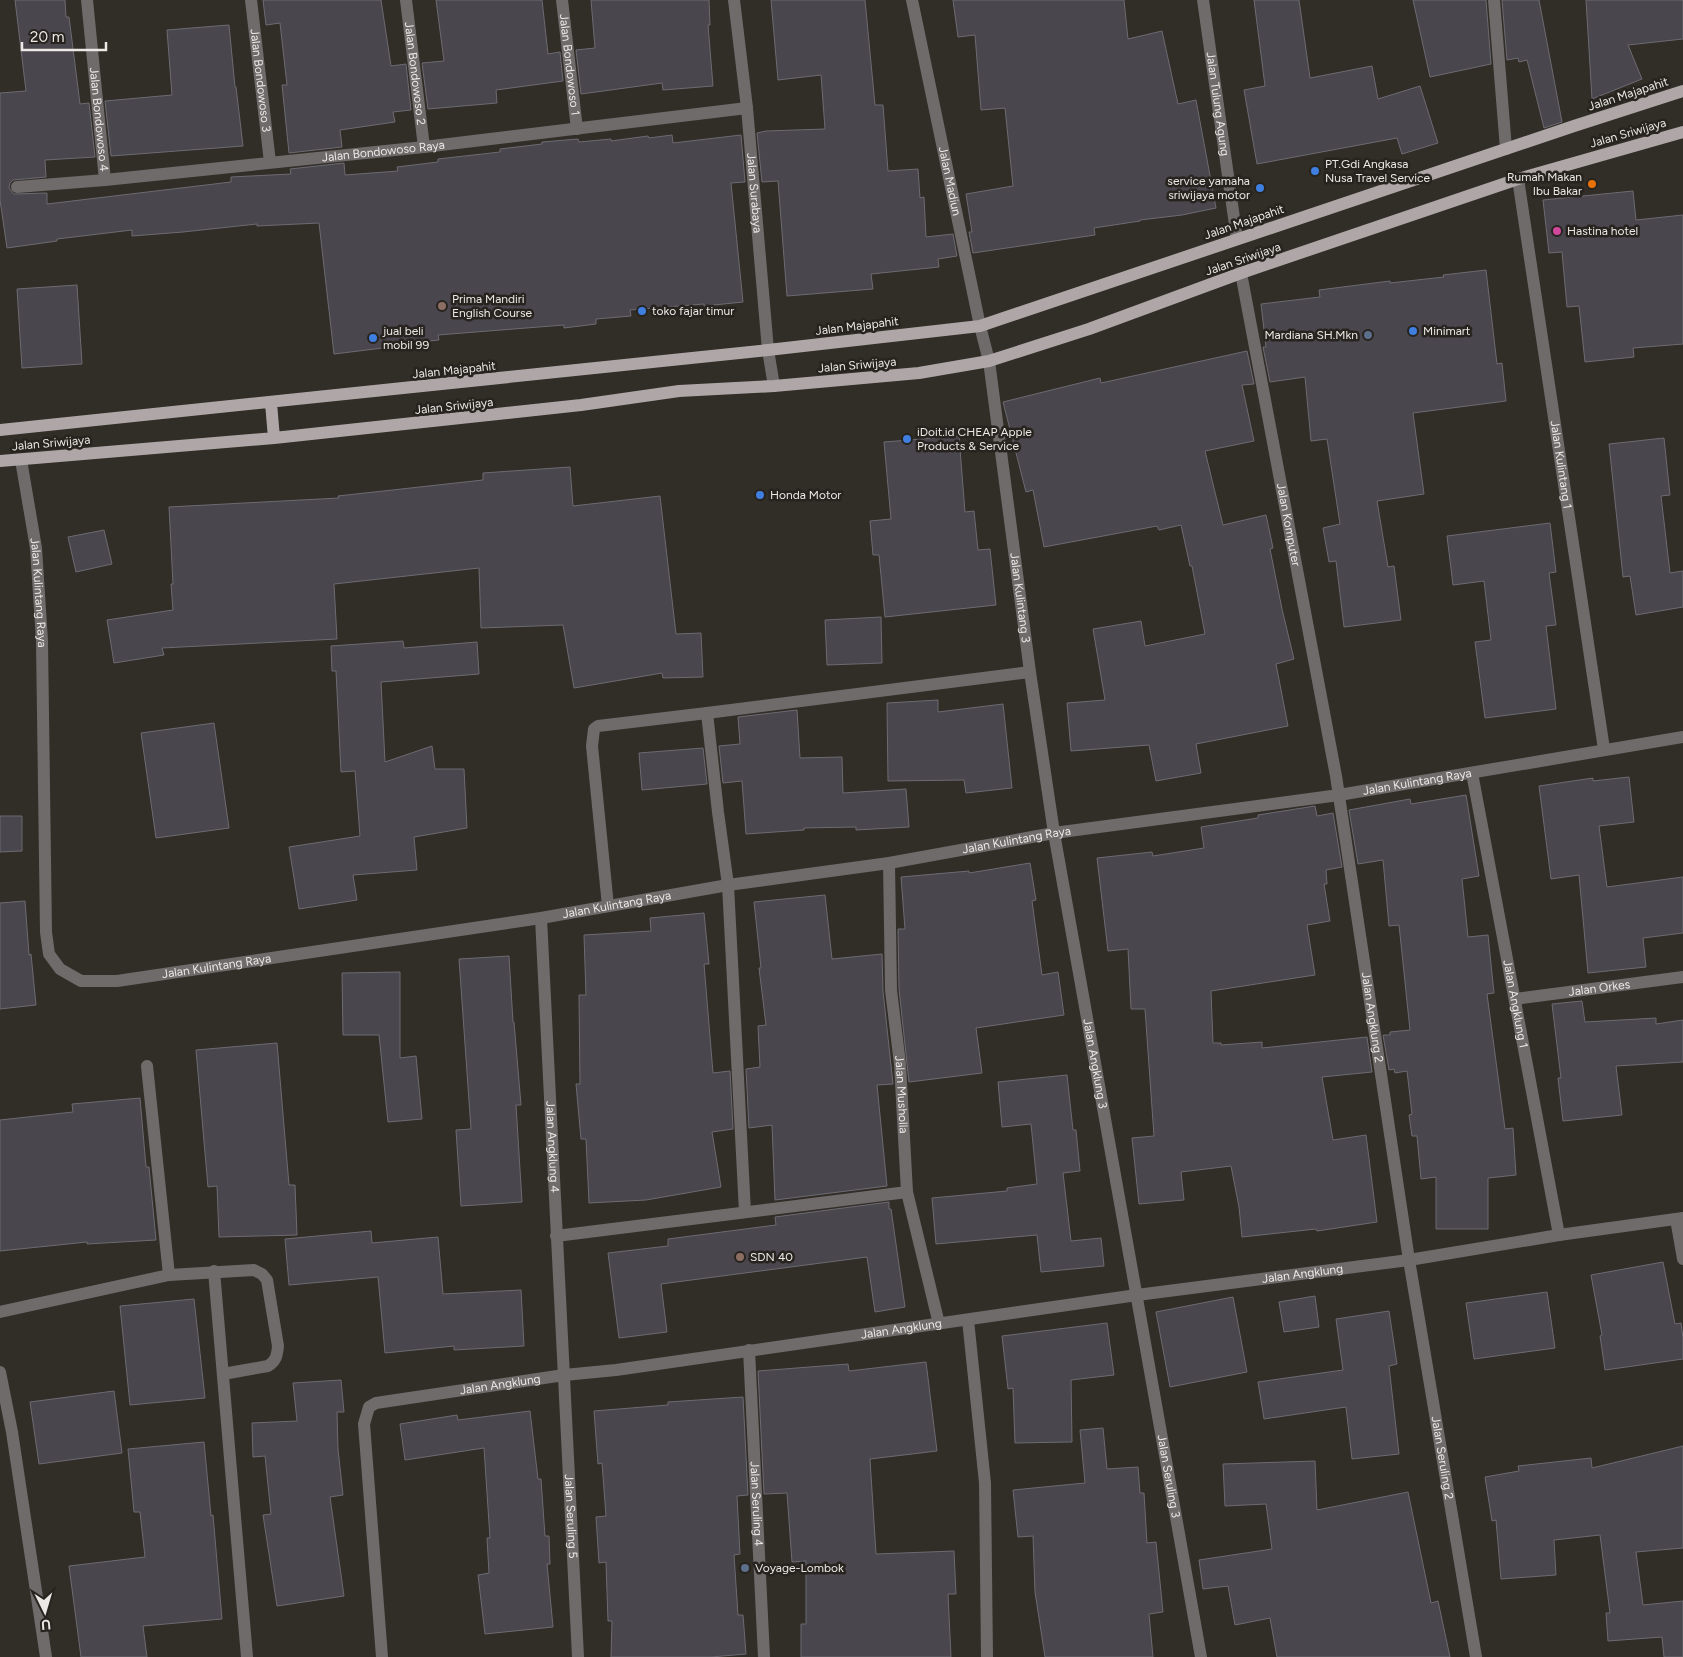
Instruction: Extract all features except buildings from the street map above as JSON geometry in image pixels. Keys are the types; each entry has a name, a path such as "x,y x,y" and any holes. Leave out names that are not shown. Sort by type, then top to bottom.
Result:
{"main road":[{"name":"Jalan Majapahit","path":"0,430 271,403 980,326 1683,91"},
{"name":"Jalan Sriwijaya","path":"0,461 274,438 571,406 679,391 774,386 918,373 989,362 1089,329 1241,273 1518,180 1683,132"},
{"path":"271,403 274,438"}],"street":[{"name":"Jalan Bondowoso 4","path":"87,0 105,180"},
{"name":"Jalan Bondowoso 3","path":"251,0 270,162"},
{"name":"Jalan Bondowoso 2","path":"406,0 424,147"},
{"name":"Jalan Bondowoso 1","path":"562,0 577,129"},
{"name":"Jalan Surabaya","path":"734,0 747,108 768,350 774,386"},
{"name":"Jalan Madiun","path":"912,0 989,362"},
{"name":"Jalan Tulung Agung","path":"1203,0 1237,239"},
{"path":"1494,0 1506,149"},
{"name":"Jalan Bondowoso Raya","path":"17,187 105,180 424,147 747,108"},
{"name":"Jalan Kulintang 1","path":"1518,180 1604,749"},
{"name":"Jalan Komputer","path":"1241,273 1336,776"},
{"name":"Jalan Kulintang 3","path":"989,362 1030,672 1054,833"},
{"name":"Jalan Kulintang Raya","path":"20,460 36,548 42,642 46,932 49,954 60,969 81,981 117,981 541,918 728,886 889,863 1054,833 1339,795 1683,737"},
{"path":"608,906 592,746 594,729 598,726 1030,672"},
{"path":"707,712 728,886 745,1212"},
{"name":"Jalan Angklung 1","path":"1472,773 1558,1236"},
{"name":"Jalan Angklung 2","path":"1336,776 1409,1260"},
{"name":"Jalan Angklung 3","path":"1054,833 1137,1295"},
{"name":"Jalan Musholla","path":"889,863 891,990 900,1064 907,1192 939,1324"},
{"name":"Jalan Angklung 4","path":"541,918 564,1376"},
{"name":"Jalan Orkes","path":"1515,999 1683,977"},
{"path":"147,1066 169,1275"},
{"path":"556,1236 907,1192"},
{"path":"1680,1218 1683,1259"},
{"name":"Jalan Angklung","path":"382,1657 364,1424 369,1407 376,1403 1137,1295 1409,1260 1680,1218"},
{"name":"Jalan Seruling 2","path":"1409,1260 1476,1657"},
{"path":"0,1312 169,1275 254,1270 262,1274 267,1280 278,1346 277,1356 274,1362 268,1366 223,1374"},
{"path":"214,1271 247,1657"},
{"name":"Jalan Seruling 3","path":"1137,1295 1201,1657"},
{"path":"968,1320 985,1483 988,1657"},
{"name":"Jalan Seruling 4","path":"749,1350 764,1657"},
{"path":"0,1372 12,1432 46,1657"},
{"name":"Jalan Seruling 5","path":"564,1376 578,1657"}],"place":[{"name":"PT.Gdi Angkasa Nusa Travel Service","path":"1315,171"},
{"name":"Rumah Makan Ibu Bakar","path":"1592,184"},
{"name":"service yamaha sriwijaya motor","path":"1260,188"},
{"name":"Hastina hotel","path":"1557,231"},
{"name":"Prima Mandiri English Course","path":"442,306"},
{"name":"toko fajar timur","path":"642,311"},
{"name":"Minimart","path":"1413,331"},
{"name":"Mardiana SH.Mkn","path":"1368,335"},
{"name":"jual beli mobil 99","path":"373,338"},
{"name":"iDoit.id CHEAP Apple Products & Service","path":"907,439"},
{"name":"Honda Motor","path":"760,495"},
{"name":"SDN 40","path":"740,1257"},
{"name":"Voyage-Lombok","path":"745,1568"}]}
